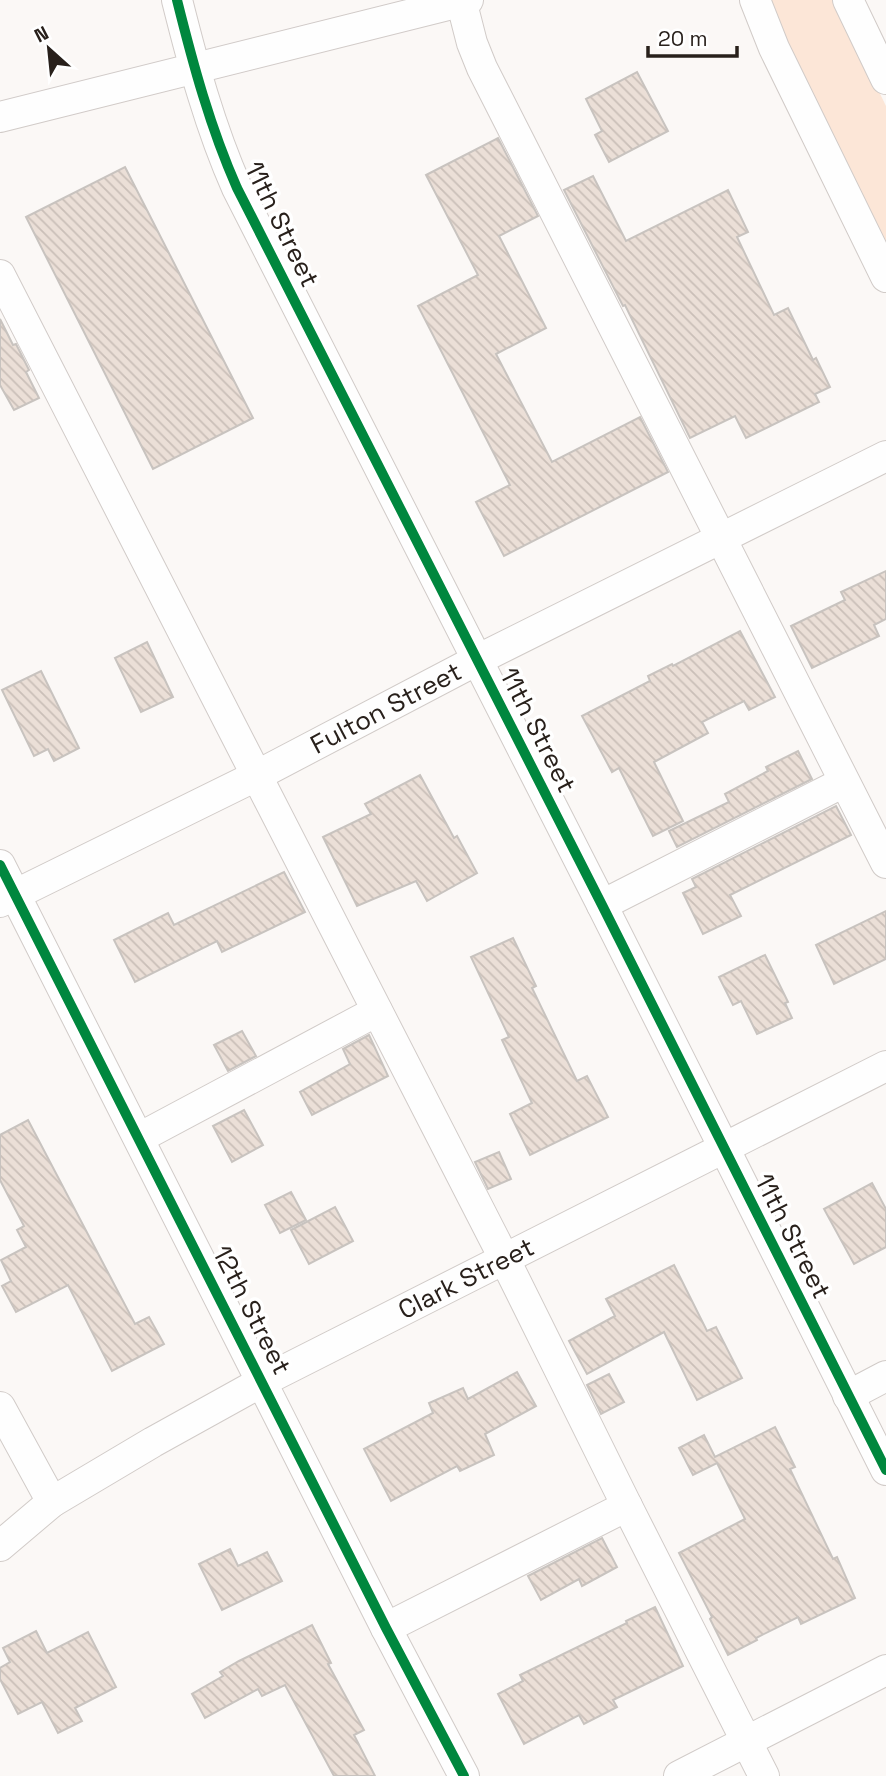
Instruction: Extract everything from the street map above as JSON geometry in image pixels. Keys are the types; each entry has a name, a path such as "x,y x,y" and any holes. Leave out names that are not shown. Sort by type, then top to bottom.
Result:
{"street":[{"name":"11th Street","path":"177,0 219,148 237,188 886,1470"},
{"path":"755,0 774,48 886,277"},
{"path":"848,0 886,79"},
{"path":"0,117 464,1 472,43 482,68 886,863"},
{"path":"0,275 505,1260 626,1506 764,1776"},
{"name":"Fulton Street","path":"8,898 256,776 477,660 886,456"},
{"path":"602,905 845,782"},
{"name":"12th Street","path":"0,865 8,898 139,1138 386,1628 464,1776"},
{"path":"139,1138 377,1011"},
{"name":"Clark Street","path":"0,1546 52,1502 263,1381 886,1066"},
{"path":"848,1396 886,1376"},
{"path":"0,1408 52,1502"},
{"path":"386,1628 626,1506"},
{"path":"679,1776 886,1670"}],"shaded area":[{"path":"770,0 834,0 886,106 886,242 782,33"}],"building":[{"path":"637,72 668,131 609,162 595,135 602,131 586,99"},
{"path":"498,138 538,216 499,236 546,328 496,354 552,462 640,417 668,472 504,556 476,502 510,485 418,306 478,275 426,175"},
{"path":"125,167 253,418 153,469 26,217"},
{"path":"593,176 626,241 728,190 748,232 737,237 774,315 788,308 813,360 816,358 830,387 815,394 819,402 746,438 735,416 690,438 625,305 623,306 564,190"},
{"path":"0,319 29,370 26,372 39,398 14,410 0,385"},
{"path":"886,571 886,619 874,625 879,636 812,668 791,626 845,600 841,592"},
{"path":"740,631 775,697 749,710 744,701 702,722 708,733 654,762 683,821 653,836 619,768 612,772 582,716 650,681 648,676"},
{"path":"147,642 173,697 141,712 115,658"},
{"path":"41,671 79,748 54,761 48,749 34,756 2,690"},
{"path":"798,751 812,779 677,847 669,831 729,802 725,794 768,771 766,767"},
{"path":"420,775 454,838 457,836 477,873 427,901 416,881 357,906 323,837 371,814 365,804"},
{"path":"836,806 851,835 730,895 741,916 703,934 683,893 696,887 692,879"},
{"path":"284,872 305,912 222,952 217,941 135,982 114,940 168,913 174,925"},
{"path":"886,911 886,959 834,984 816,945"},
{"path":"513,938 536,986 532,988 577,1081 587,1076 608,1117 530,1155 510,1114 532,1103 502,1040 509,1037 471,957"},
{"path":"765,955 788,1002 785,1003 792,1018 757,1034 741,1001 733,1005 719,977"},
{"path":"242,1031 256,1056 228,1071 214,1045"},
{"path":"369,1035 388,1076 312,1115 300,1092 350,1064 343,1049"},
{"path":"244,1110 263,1145 232,1162 213,1126"},
{"path":"28,1120 135,1324 149,1317 164,1344 112,1371 68,1285 16,1312 2,1286 11,1281 1,1260 26,1247 17,1230 24,1226 0,1180 0,1135"},
{"path":"499,1152 511,1179 488,1189 475,1162"},
{"path":"872,1183 886,1209 886,1247 854,1264 824,1209"},
{"path":"291,1192 306,1220 280,1233 265,1205"},
{"path":"335,1207 353,1241 309,1264 291,1230"},
{"path":"674,1265 707,1331 716,1327 742,1378 697,1400 664,1332 587,1374 569,1341 615,1316 606,1299"},
{"path":"517,1372 536,1406 485,1434 494,1455 460,1471 457,1466 391,1501 364,1449 433,1413 429,1403 463,1388 468,1399"},
{"path":"609,1374 624,1402 601,1414 587,1385"},
{"path":"775,1427 795,1467 790,1469 833,1559 837,1557 855,1598 801,1624 798,1617 728,1655 679,1553 745,1519 717,1463 693,1475 679,1448 704,1435 715,1457"},
{"path":"602,1538 617,1567 582,1586 579,1579 541,1600 528,1576"},
{"path":"230,1549 238,1566 267,1552 282,1581 222,1610 199,1564"},
{"path":"655,1607 683,1666 613,1700 617,1707 584,1724 579,1715 524,1744 498,1694 523,1681 520,1675"},
{"path":"312,1625 331,1663 328,1664 364,1730 354,1735 375,1776 334,1776 285,1685 262,1696 258,1689 205,1718 192,1694 223,1676 220,1672 239,1661"},
{"path":"36,1631 47,1653 88,1632 116,1687 75,1708 82,1721 58,1733 42,1702 18,1714 0,1679 0,1668 10,1662 3,1648"}],"cycle path":[{"path":"177,0 203,95 237,188 886,1470"},
{"path":"0,865 386,1628 464,1776"}]}
